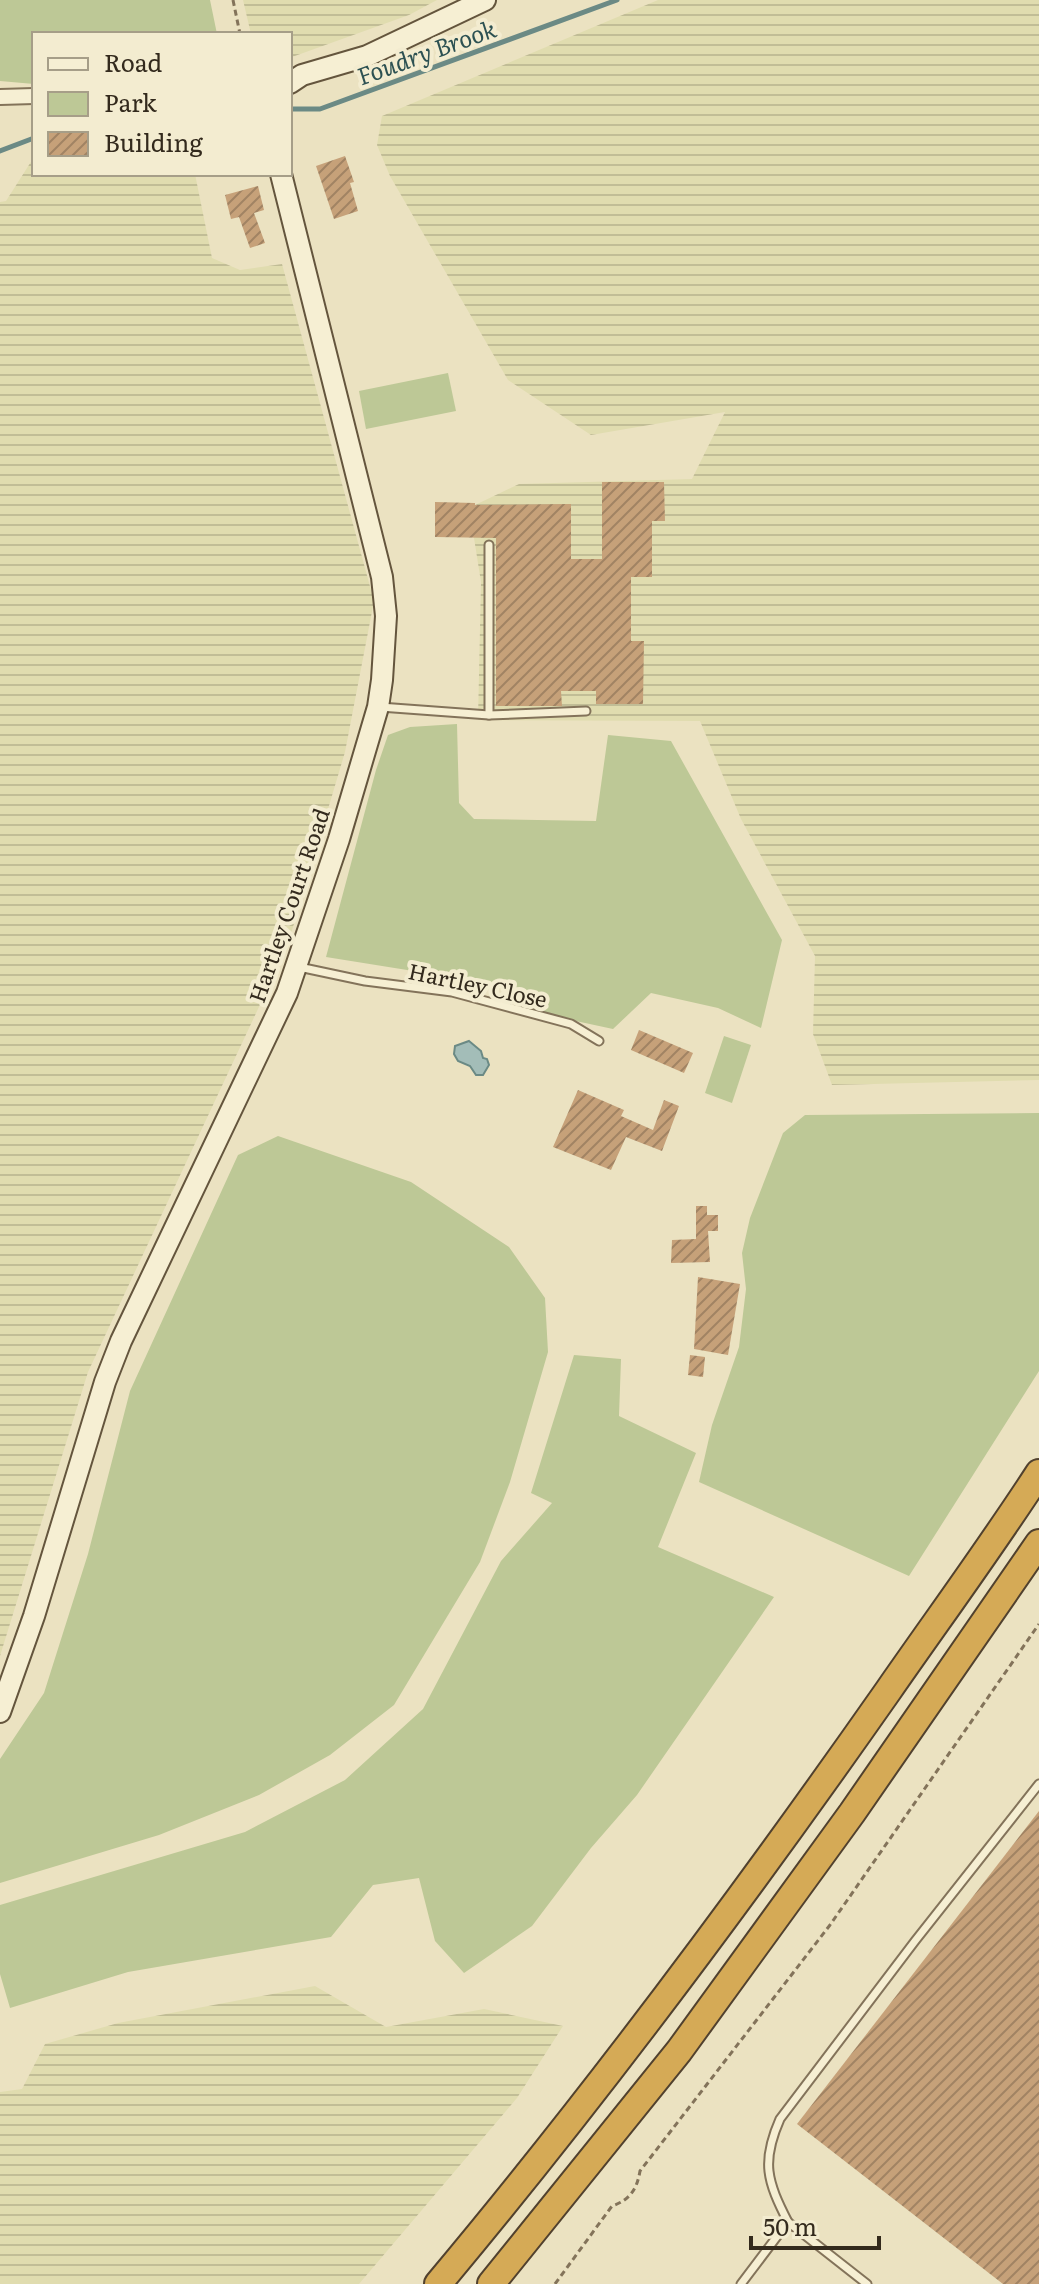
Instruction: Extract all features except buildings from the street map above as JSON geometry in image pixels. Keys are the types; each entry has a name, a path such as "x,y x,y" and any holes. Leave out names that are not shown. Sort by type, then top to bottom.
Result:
{"highway":[{"path":"438,2284 515,2192 703,1950 820,1789 1039,1473"},
{"path":"491,2284 679,2051 852,1813 1039,1543"}],"street":[{"path":"292,82 302,75 367,56 485,0"},
{"path":"0,97 32,96"},
{"name":"Hartley Court Road","path":"0,1712 116,1355 297,966 378,707 386,646 382,577 282,176"}],"lane":[{"path":"489,545 489,715"},
{"path":"378,707 489,715 586,711"},
{"name":"Hartley Close","path":"297,966 365,981 452,992 571,1024 599,1041"},
{"path":"867,2284 788,2222 772,2191 766,2166 772,2138 780,2119 1039,1784"},
{"path":"741,2284 788,2222"}],"path":[{"path":"233,0 240,32"},
{"path":"555,2284 612,2206 625,2202 638,2184 640,2171 830,1925 1039,1624"}],"shaded area":[{"path":"243,0 437,0 409,15 292,57 292,32 251,32"},
{"path":"658,0 1039,0 1039,1080 832,1085 813,1034 815,956 741,819 700,721 478,720 481,582 474,538 475,505 519,484 692,479 725,412 591,435 508,380 390,176 377,145 382,116"},
{"path":"32,160 32,176 195,176 212,258 240,270 282,264 374,601 345,752 287,947 88,1372 0,1656 0,202 6,201"},
{"path":"315,1986 386,2027 484,2009 563,2026 517,2098 359,2284 0,2284 0,2092 22,2089 45,2044 118,2023"}],"green space":[{"path":"0,0 210,0 217,32 32,32 32,84 0,81"},
{"path":"448,373 456,411 366,429 359,391"},
{"path":"457,724 459,803 474,819 596,821 608,735 671,741 782,940 761,1028 718,1008 651,993 613,1029 534,1012 526,989 326,957 388,735 410,727"},
{"path":"724,1036 751,1045 732,1103 705,1093"},
{"path":"1039,1113 1039,1371 909,1576 699,1482 712,1425 739,1347 746,1289 742,1253 750,1218 783,1133 805,1115"},
{"path":"278,1136 411,1182 509,1247 545,1298 548,1352 510,1482 480,1562 394,1705 330,1755 259,1795 159,1835 0,1883 0,1759 44,1693 88,1554 130,1391 238,1155"},
{"path":"574,1355 621,1359 619,1416 696,1453 658,1547 774,1597 637,1795 591,1848 532,1926 464,1973 435,1941 419,1878 373,1885 331,1937 128,1972 10,2008 0,1974 0,1905 245,1832 345,1780 423,1709 501,1561 552,1503 531,1493"}],"water":[{"path":"469,1041 487,1059 489,1065 483,1075 476,1075 454,1054 455,1046"}],"waterway":[{"name":"Foudry Brook","path":"292,109 320,109 617,0"},
{"name":"Foudry Brook","path":"0,151 32,139"}]}
